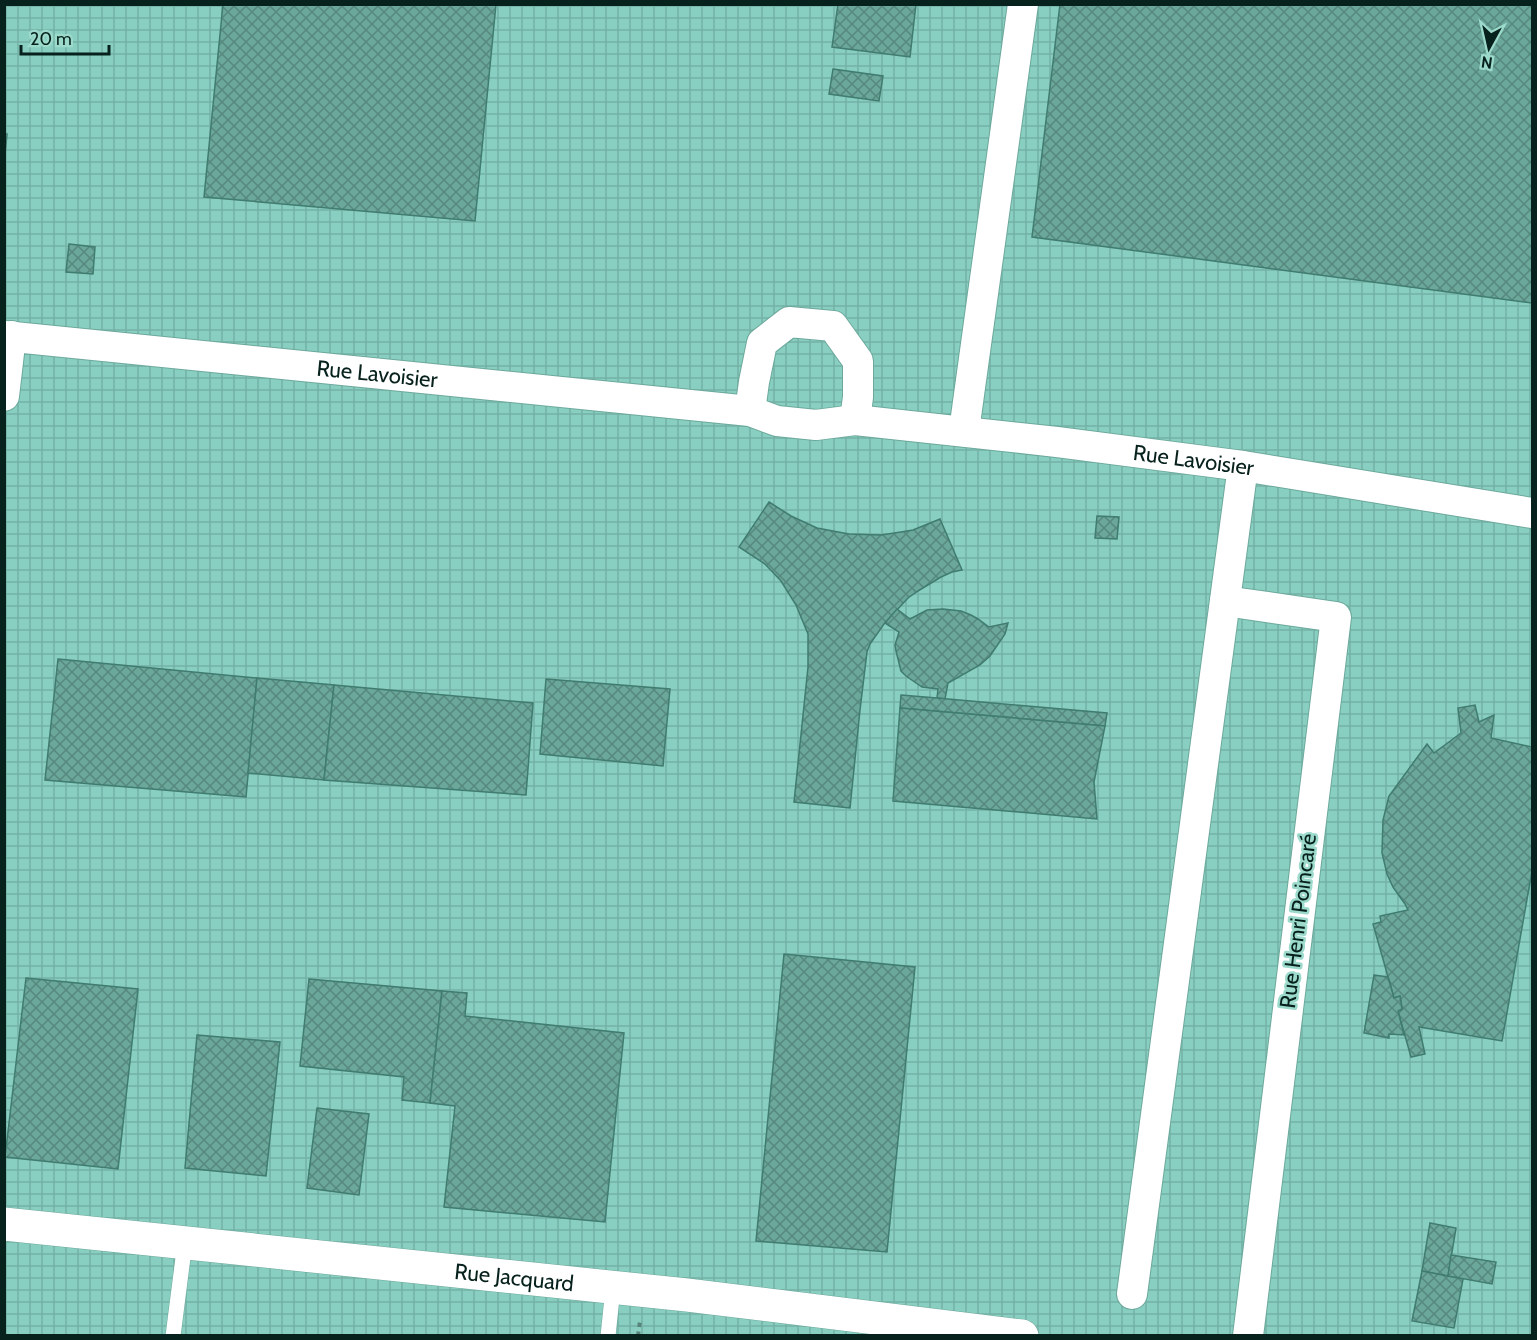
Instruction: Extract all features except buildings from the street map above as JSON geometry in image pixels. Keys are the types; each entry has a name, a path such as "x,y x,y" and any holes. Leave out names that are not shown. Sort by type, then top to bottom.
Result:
{"street":[{"path":"964,431 1023,4"},
{"path":"750,411 762,343 789,322 833,326 858,361 855,420"},
{"path":"4,396 8,336"},
{"name":"Rue Lavoisier","path":"8,336 750,411 777,421 816,425 855,420 964,431 1243,466 1533,513"},
{"path":"1132,1294 1243,466"},
{"name":"Rue Henri Poincaré","path":"1225,601 1335,617 1248,1335"},
{"name":"Rue Jacquard","path":"4,1224 687,1295 905,1328 1022,1335"}],"lane":[{"path":"173,1335 185,1242"},
{"path":"608,1335 613,1288"}],"shaded area":[{"path":"5,5 1532,5 1532,1335 5,1335"}]}
